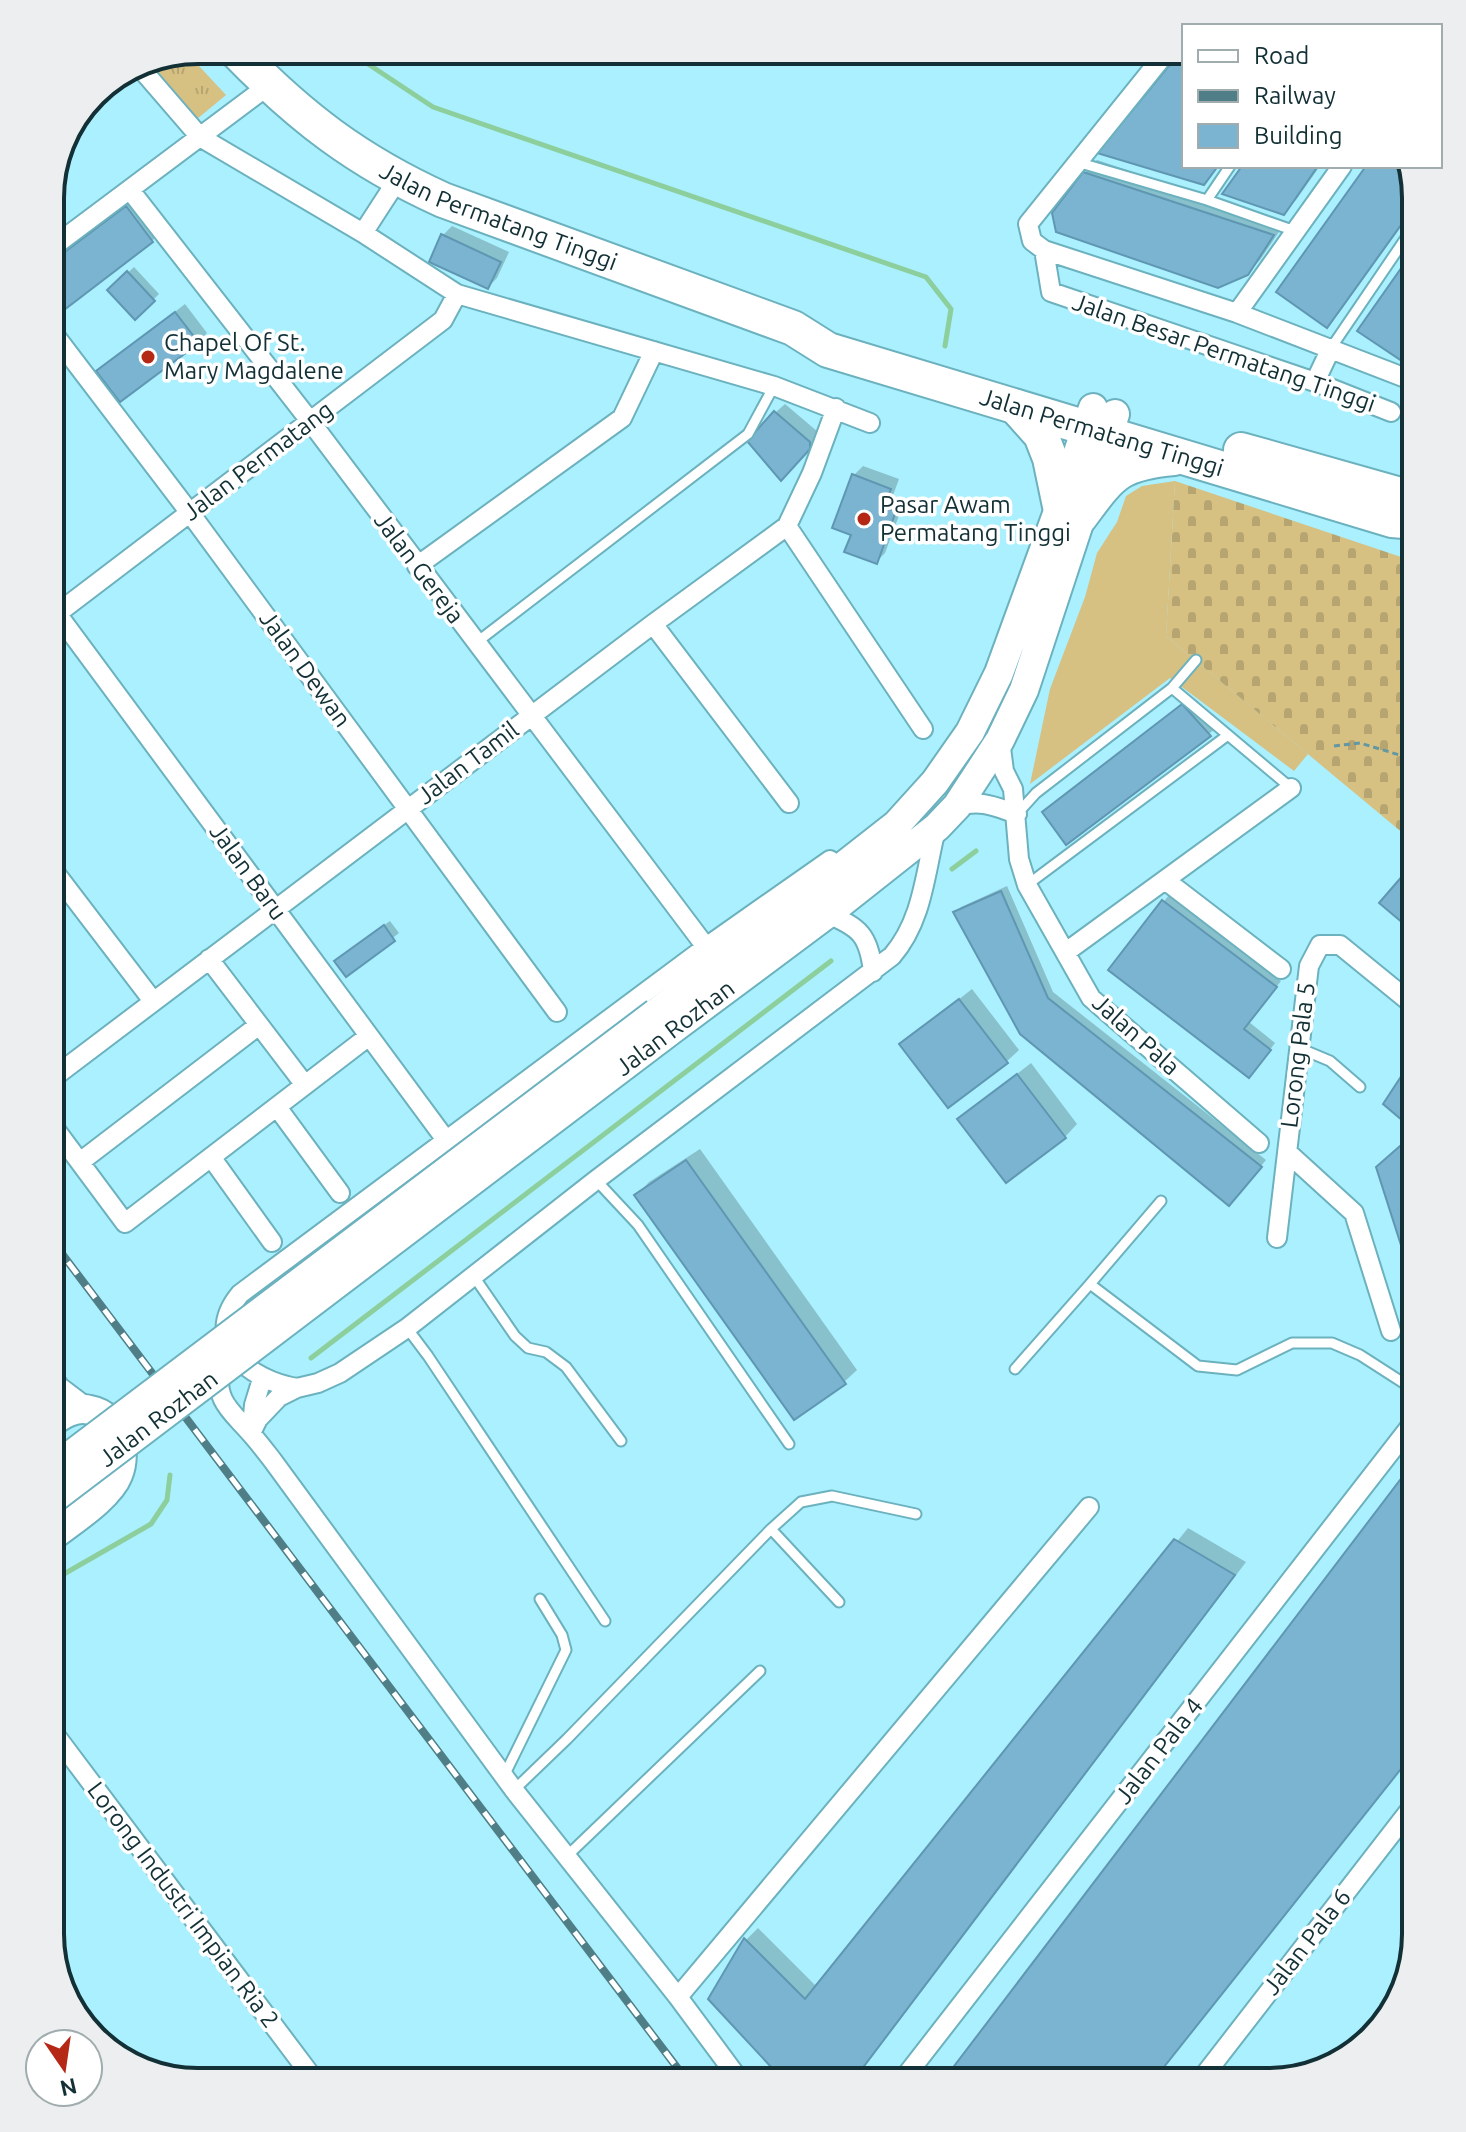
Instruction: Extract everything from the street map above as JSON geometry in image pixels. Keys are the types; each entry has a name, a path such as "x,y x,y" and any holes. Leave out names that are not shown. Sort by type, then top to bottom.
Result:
{"highway":[{"name":"Jalan Permatang Tinggi","path":"249,64 334,140 398,179 523,230 793,328 828,350 1016,407 1100,421 1402,502"},
{"name":"Jalan Permatang Tinggi","path":"793,328 837,331 1100,421 1186,457 1402,503"},
{"path":"1016,407 1041,435 1070,512 1126,466 1186,457"}],"main road":[{"name":"Jalan Rozhan","path":"64,1461 661,1024 827,914 937,827 957,806 1000,740 1024,690 1070,512 1100,421"},
{"name":"Jalan Rozhan","path":"64,1490 661,1024 897,824 935,782 970,732 1070,512"},
{"path":"64,1414 89,1409 105,1417 122,1440 123,1454 119,1474 110,1489 64,1527"}],"street":[{"path":"1038,246 1028,224 1157,64"},
{"path":"146,75 200,137 363,233 457,294 774,386 870,423"},
{"path":"64,239 269,85"},
{"path":"1237,313 1341,168"},
{"path":"363,233 398,179"},
{"name":"Jalan Gereja","path":"130,190 310,421 706,947"},
{"name":"Jalan Besar Permatang Tinggi","path":"1038,246 1237,313 1402,376"},
{"name":"Jalan Besar Permatang Tinggi","path":"1038,246 1051,292 1315,382 1391,412"},
{"name":"Jalan Permatang","path":"64,604 190,513 443,320 457,294"},
{"name":"Jalan Dewan","path":"64,347 190,513 557,1012"},
{"path":"1315,382 1331,348"},
{"path":"417,566 622,418 654,351"},
{"name":"Jalan Tamil","path":"64,1069 787,526 812,473 836,408"},
{"path":"787,526 923,729"},
{"path":"653,624 789,803"},
{"name":"Jalan Baru","path":"64,627 446,1140"},
{"name":"Jalan Pala","path":"1000,740 1004,771 1013,789 1019,859 1027,885 1091,998 1259,1143"},
{"path":"297,1388 262,1379 246,1367 228,1340 225,1322 230,1306 240,1294 706,947 935,782"},
{"path":"1066,952 1291,788"},
{"path":"957,806 975,802 1017,814"},
{"path":"251,1433 267,1407 297,1388 340,1373 407,1328 596,1180 873,972 904,942 915,922 937,827"},
{"path":"1165,880 1281,969"},
{"path":"64,884 153,1001"},
{"path":"827,914 860,931 867,941 873,972"},
{"name":"Lorong Pala 5","path":"1277,1238 1309,966 1320,945 1340,945 1402,996"},
{"path":"209,959 305,1085"},
{"path":"80,1162 259,1025"},
{"path":"64,1141 125,1223 369,1036"},
{"path":"277,1107 340,1193"},
{"path":"1287,1152 1354,1213 1391,1331"},
{"path":"211,1157 272,1242"},
{"path":"228,1340 217,1381 220,1395 232,1415 251,1433 509,1783 731,2068"},
{"path":"251,1433 254,1405 262,1379"},
{"path":"64,1390 89,1409"},
{"name":"Jalan Pala 4","path":"912,2068 1402,1437"},
{"path":"678,1997 1089,1507"},
{"name":"Lorong Industri Impian Ria 2","path":"64,1747 305,2068"},
{"name":"Jalan Pala 6","path":"1210,2068 1402,1820"}],"lane":[{"path":"1077,162 1207,200 1295,231"},
{"path":"1207,200 1229,168"},
{"path":"1331,348 1402,244"},
{"path":"476,643 748,434 774,386"},
{"path":"1017,814 1036,793 1172,688 1196,660"},
{"path":"1172,688 1291,788"},
{"path":"1027,885 1228,735"},
{"path":"1299,1048 1330,1061 1360,1087"},
{"path":"596,1180 638,1225 789,1444"},
{"path":"1015,1369 1161,1201"},
{"path":"473,1275 515,1336 528,1348 546,1352 566,1367 621,1441"},
{"path":"1090,1284 1198,1366 1237,1370 1292,1343 1332,1343 1360,1355 1402,1382"},
{"path":"407,1328 605,1621"},
{"path":"509,1783 567,1739 801,1502 832,1496 916,1514"},
{"path":"771,1529 839,1602"},
{"path":"509,1783 566,1650 562,1635 540,1599"},
{"path":"567,1856 760,1671"}],"path":[{"path":"1334,746 1360,743 1402,756"}],"green space":[{"path":"197,64 226,95 197,119 155,72"},
{"path":"1175,481 1166,636 1308,754 1294,771 1170,678 1030,784 1050,689 1085,597 1097,553 1117,522 1126,496 1142,486"},
{"path":"1175,481 1402,557 1402,832 1166,636"}],"building":[{"path":"1170,64 1182,64 1182,168 1217,168 1204,185 1097,153"},
{"path":"1241,168 1317,168 1284,215 1222,194"},
{"path":"1365,168 1398,168 1402,224 1327,328 1276,292"},
{"path":"1083,172 1274,235 1248,275 1218,288 1056,232 1052,213"},
{"path":"126,206 153,242 64,310 64,252"},
{"path":"441,234 501,262 488,289 429,262"},
{"path":"1402,267 1402,361 1357,331"},
{"path":"127,271 155,301 135,320 107,290"},
{"name":"Chapel Of St. Mary Magdalene","path":"175,312 199,343 120,402 96,371"},
{"path":"774,411 810,442 810,449 781,481 747,441"},
{"name":"Pasar Awam Permatang Tinggi","path":"852,474 891,489 884,507 896,511 877,564 844,552 851,535 832,528"},
{"path":"1182,704 1211,736 1066,845 1042,812"},
{"path":"1402,876 1402,922 1379,903"},
{"path":"1001,891 1048,998 1262,1167 1229,1206 1020,1034 953,912"},
{"path":"1162,900 1277,987 1244,1029 1271,1050 1249,1078 1108,970"},
{"path":"384,925 395,941 346,977 334,961"},
{"path":"959,999 1008,1063 948,1108 899,1044"},
{"path":"1017,1074 1066,1138 1006,1183 957,1119"},
{"path":"1402,1075 1402,1120 1383,1104"},
{"path":"1402,1144 1402,1248 1376,1167"},
{"path":"686,1160 846,1384 794,1420 634,1195"},
{"path":"1402,1477 1402,1768 1163,2068 953,2068"},
{"path":"1174,1539 1235,1575 863,2068 772,2068 708,1999 744,1938 805,1999"}],"waterway":[{"path":"368,64 433,107 926,277 951,309 945,346"},
{"path":"952,869 976,851"},
{"path":"311,1358 831,961"},
{"path":"64,1574 151,1524 167,1500 170,1475"}],"railway":[{"path":"64,1257 677,2068"}],"place":[{"name":"Chapel Of St. Mary Magdalene","path":"148,357"},
{"name":"Pasar Awam Permatang Tinggi","path":"864,519"}]}
